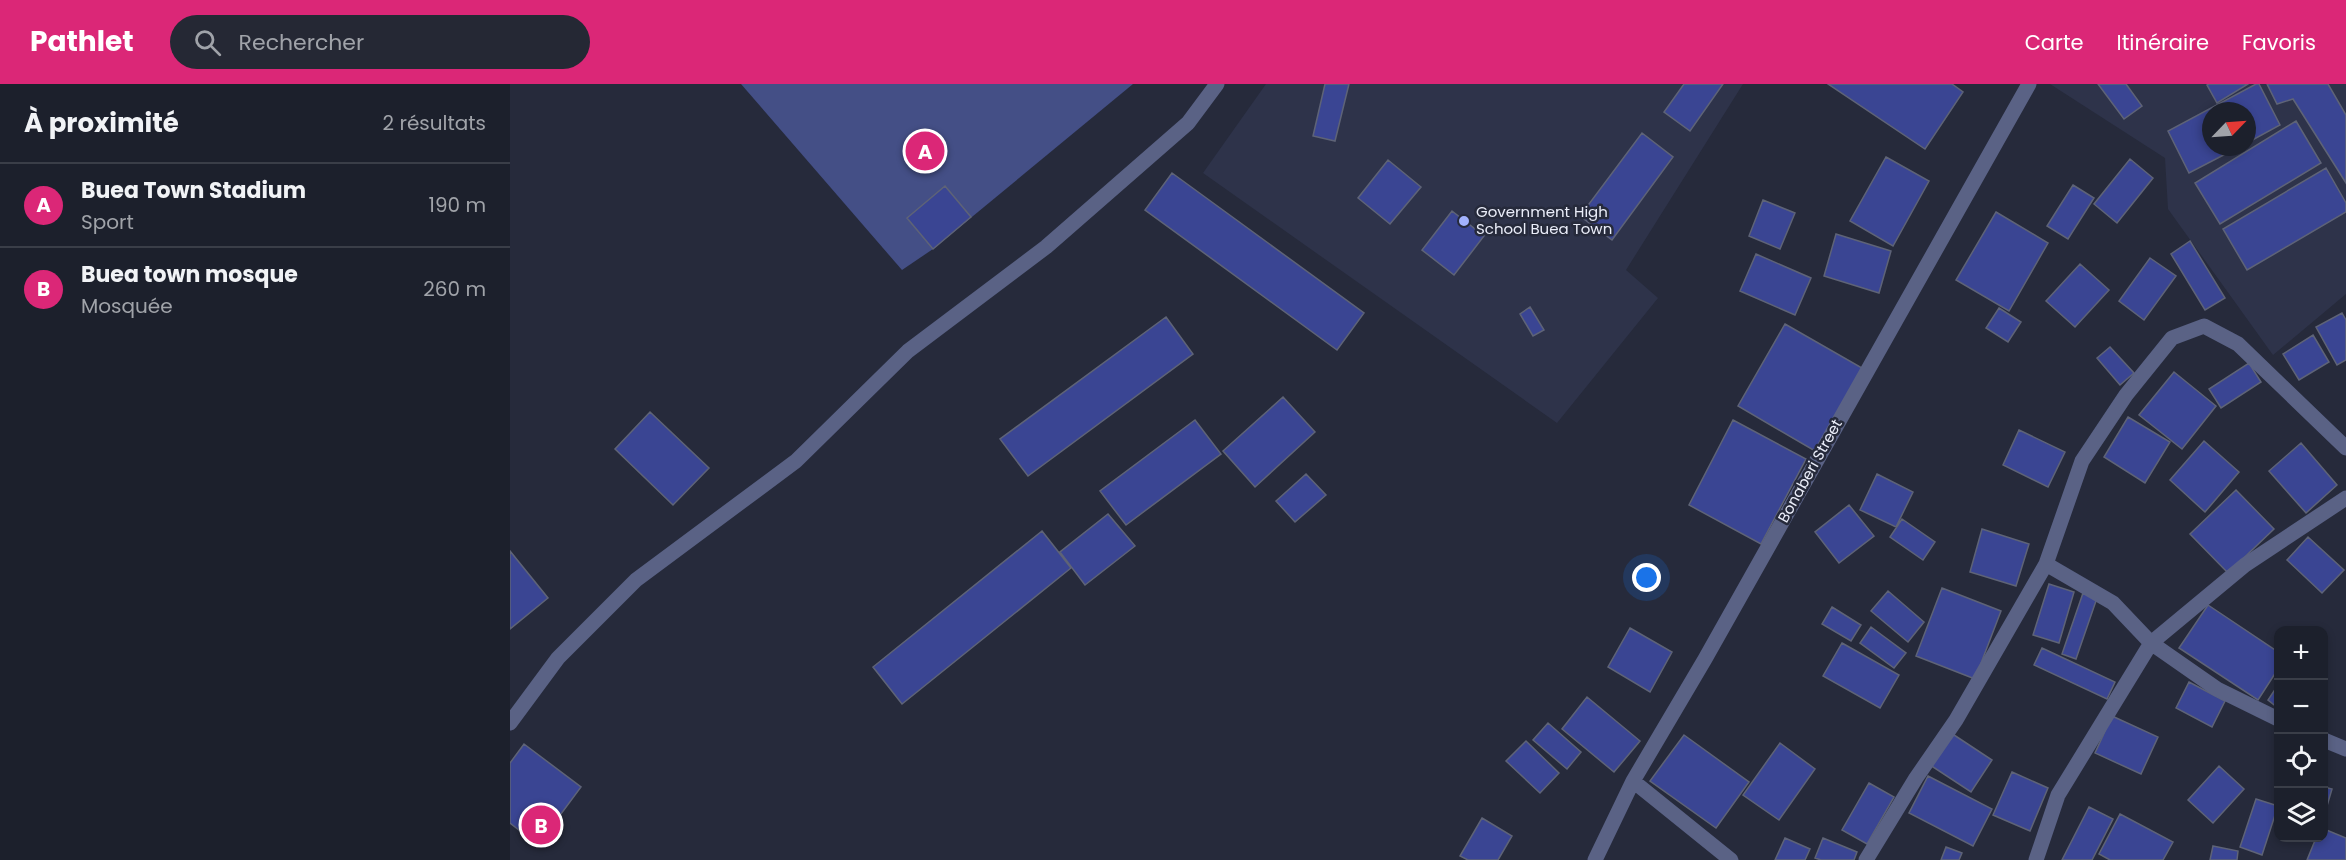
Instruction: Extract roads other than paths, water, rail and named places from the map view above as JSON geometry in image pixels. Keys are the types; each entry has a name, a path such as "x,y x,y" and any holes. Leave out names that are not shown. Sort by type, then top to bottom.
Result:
{"street":[{"path":"510,723 558,658 636,580 796,461 908,351 1046,247 1188,123 1217,84"},
{"name":"Bonaberi Street","path":"1595,860 1633,781 1705,659 2029,84"},
{"path":"1866,860 1916,778 1956,720 2046,564 2082,461 2126,396 2172,338 2204,326 2238,344 2346,448"},
{"path":"2036,860 2058,795 2151,643 2245,565 2346,498"},
{"path":"2046,564 2113,603 2151,643 2217,688 2274,717"},
{"path":"2328,741 2346,748"},
{"path":"1633,781 1731,860"}],"place":[{"name":"Buea Town Stadium","path":"925,151"},
{"name":"Government High School Buea Town","path":"1464,221"},
{"name":"Buea town mosque","path":"541,825"}]}
